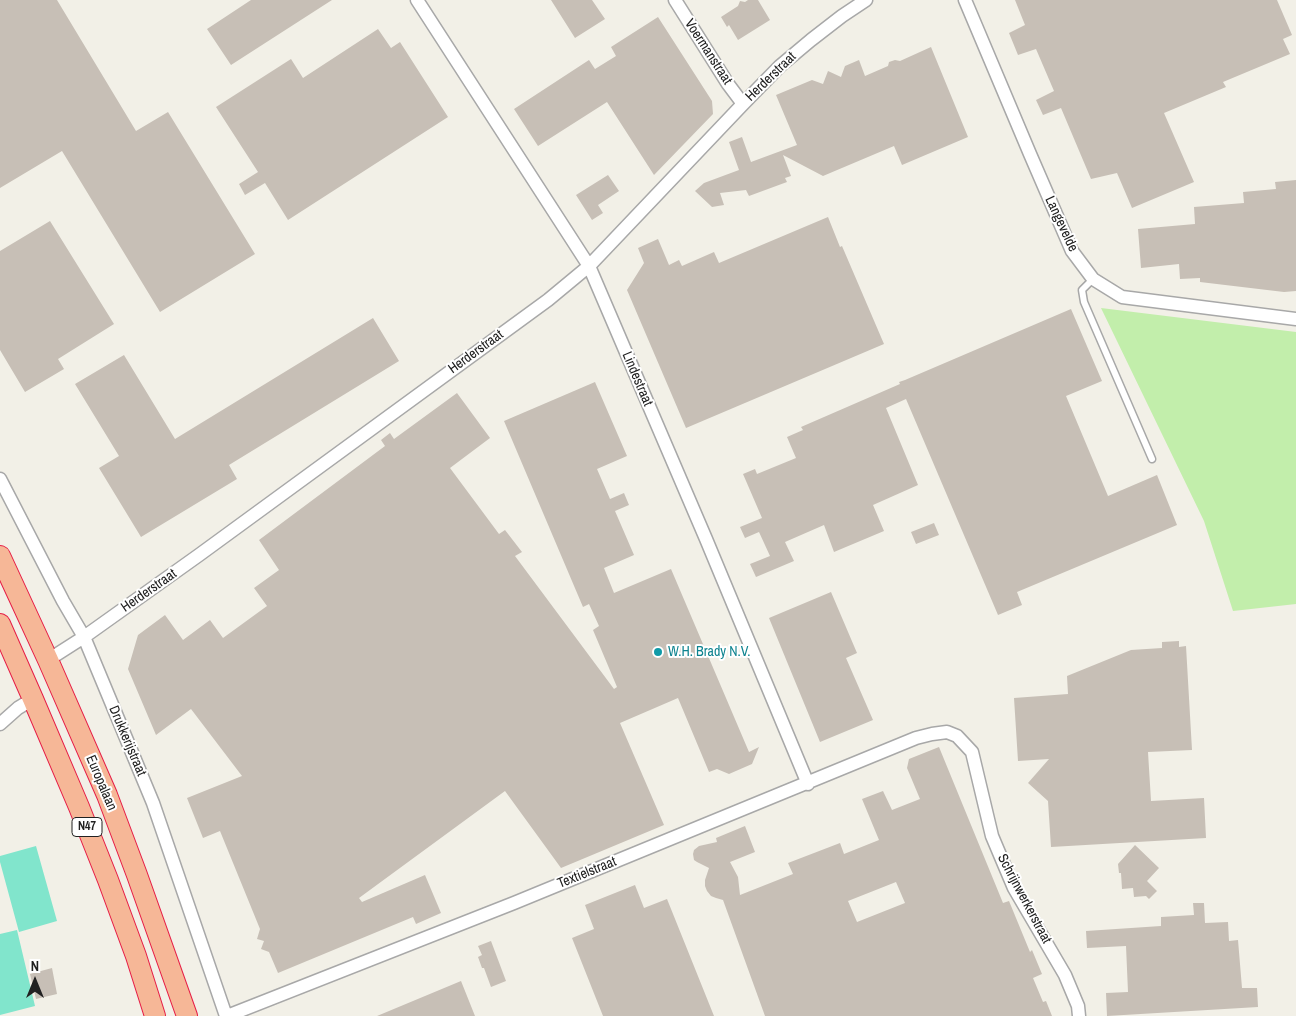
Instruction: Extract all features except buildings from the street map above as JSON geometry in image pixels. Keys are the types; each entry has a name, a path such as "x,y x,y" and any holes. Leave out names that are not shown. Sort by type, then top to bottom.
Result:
{"highway":[{"name":"Europalaan","path":"0,556 48,660 106,795 187,1016"},
{"name":"N47","path":"0,624 79,807 108,880 156,1016"}],"street":[{"name":"Lindestraat","path":"417,0 589,266 808,784"},
{"name":"Voermanstraat","path":"675,0 728,84 743,104"},
{"name":"Herderstraat","path":"48,660 84,637 199,555 548,300 589,266 780,66 842,16 866,0"},
{"name":"Langevelde","path":"965,0 1072,251 1092,279 1122,296 1296,319"},
{"name":"Drukkerijstraat","path":"0,479 63,601 84,637 153,803 226,1016"},
{"path":"2,718 33,698"},
{"name":"Textielstraat","path":"226,1016 507,906 808,784 916,738 947,732"},
{"name":"Schrijnwerkerstraat","path":"947,732 957,736 972,752 992,836 1014,888 1064,975 1078,1006 1079,1016"}],"lane":[{"path":"1092,279 1082,290 1084,302 1152,459"}],"green space":[{"path":"1101,308 1296,332 1296,604 1233,611 1204,521"},
{"path":"36,846 57,921 19,932 0,856"},
{"path":"17,930 35,1006 0,1015 0,934"}],"place":[{"name":"W.H. Brady N.V.","path":"658,652"}]}
